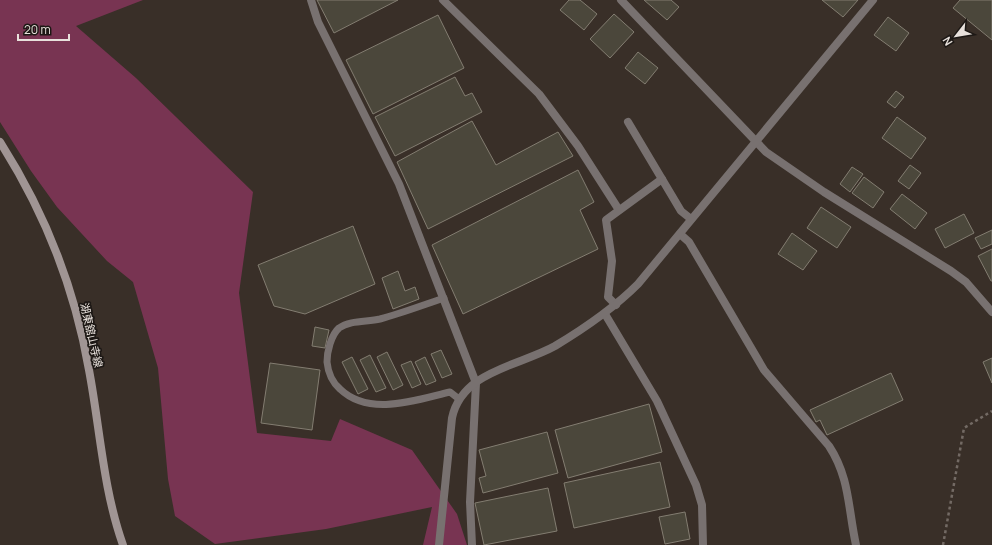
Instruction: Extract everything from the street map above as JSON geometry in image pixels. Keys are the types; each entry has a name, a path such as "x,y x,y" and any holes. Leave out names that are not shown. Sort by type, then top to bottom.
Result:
{"main road":[{"name":"湖東舘山寺線","path":"0,142 37,210 54,247 74,304 89,369 111,505 123,545"}],"street":[{"path":"311,0 318,22 399,184 476,383 470,502 472,545"},
{"path":"443,0 539,94 578,146 619,210"},
{"path":"621,0 766,152 824,192 951,271 975,291 992,312"},
{"path":"439,545 452,418 454,409 459,399 476,383 489,374 553,347 616,306 638,284 680,234 873,0"},
{"path":"628,122 681,210 692,219"},
{"path":"616,306 608,297 612,261 606,220 662,179"},
{"path":"680,234 689,242 764,370 829,446 837,458 846,486 856,545"},
{"path":"605,314 657,401 696,485 702,504 703,545"}],"lane":[{"path":"444,298 378,319 343,325 333,336 327,360 328,369 335,383 345,394 363,402 384,404 402,403 450,392 459,399"}],"path":[{"path":"943,545 964,428 992,411"}],"shaded area":[{"path":"0,0 143,0 76,26 136,78 253,192 239,293 257,433 331,441 340,419 412,450 457,514 467,545 423,545 432,507 326,529 215,544 175,516 168,479 158,368 133,282 107,261 57,207 31,171 0,122"}],"building":[{"path":"317,0 398,0 334,33"},
{"path":"569,0 580,0 597,14 584,30 560,10"},
{"path":"644,0 671,0 679,7 667,20"},
{"path":"822,0 858,0 843,17"},
{"path":"960,0 992,0 992,40 953,8"},
{"path":"614,14 634,32 610,58 590,39"},
{"path":"438,15 464,68 373,114 346,60"},
{"path":"888,17 909,33 896,51 874,35"},
{"path":"638,52 658,68 645,84 625,68"},
{"path":"455,77 465,96 472,93 482,112 395,156 375,117"},
{"path":"896,91 904,97 895,108 887,102"},
{"path":"897,117 926,138 911,159 882,138"},
{"path":"472,121 496,165 558,132 573,156 428,229 397,162"},
{"path":"910,165 921,173 909,189 898,181"},
{"path":"852,167 863,174 850,192 840,184"},
{"path":"578,170 594,202 580,210 598,249 463,314 432,245"},
{"path":"864,177 884,192 873,208 852,193"},
{"path":"902,194 927,213 915,229 890,209"},
{"path":"821,207 851,227 837,248 807,228"},
{"path":"964,214 974,233 945,248 935,229"},
{"path":"353,226 375,284 305,314 274,306 258,265"},
{"path":"992,230 992,244 981,249 975,238"},
{"path":"792,233 817,251 803,270 778,254"},
{"path":"992,249 992,281 991,281 978,256"},
{"path":"398,271 405,291 415,287 419,299 393,309 382,278"},
{"path":"315,327 329,330 325,348 312,346"},
{"path":"441,350 452,374 442,378 431,354"},
{"path":"387,352 403,385 393,390 377,357"},
{"path":"370,355 386,388 376,392 360,360"},
{"path":"352,357 368,389 358,394 342,362"},
{"path":"425,357 436,381 426,385 415,362"},
{"path":"992,358 992,383 983,362"},
{"path":"411,361 421,384 412,388 401,365"},
{"path":"270,363 320,370 312,430 261,423"},
{"path":"891,373 903,400 827,435 820,420 816,422 810,410"},
{"path":"649,404 662,452 568,478 555,430"},
{"path":"547,432 558,473 483,493 479,478 486,476 479,450"},
{"path":"660,462 670,507 574,528 564,483"},
{"path":"548,488 557,531 484,545 475,503"},
{"path":"685,512 690,539 665,544 659,517"}]}
